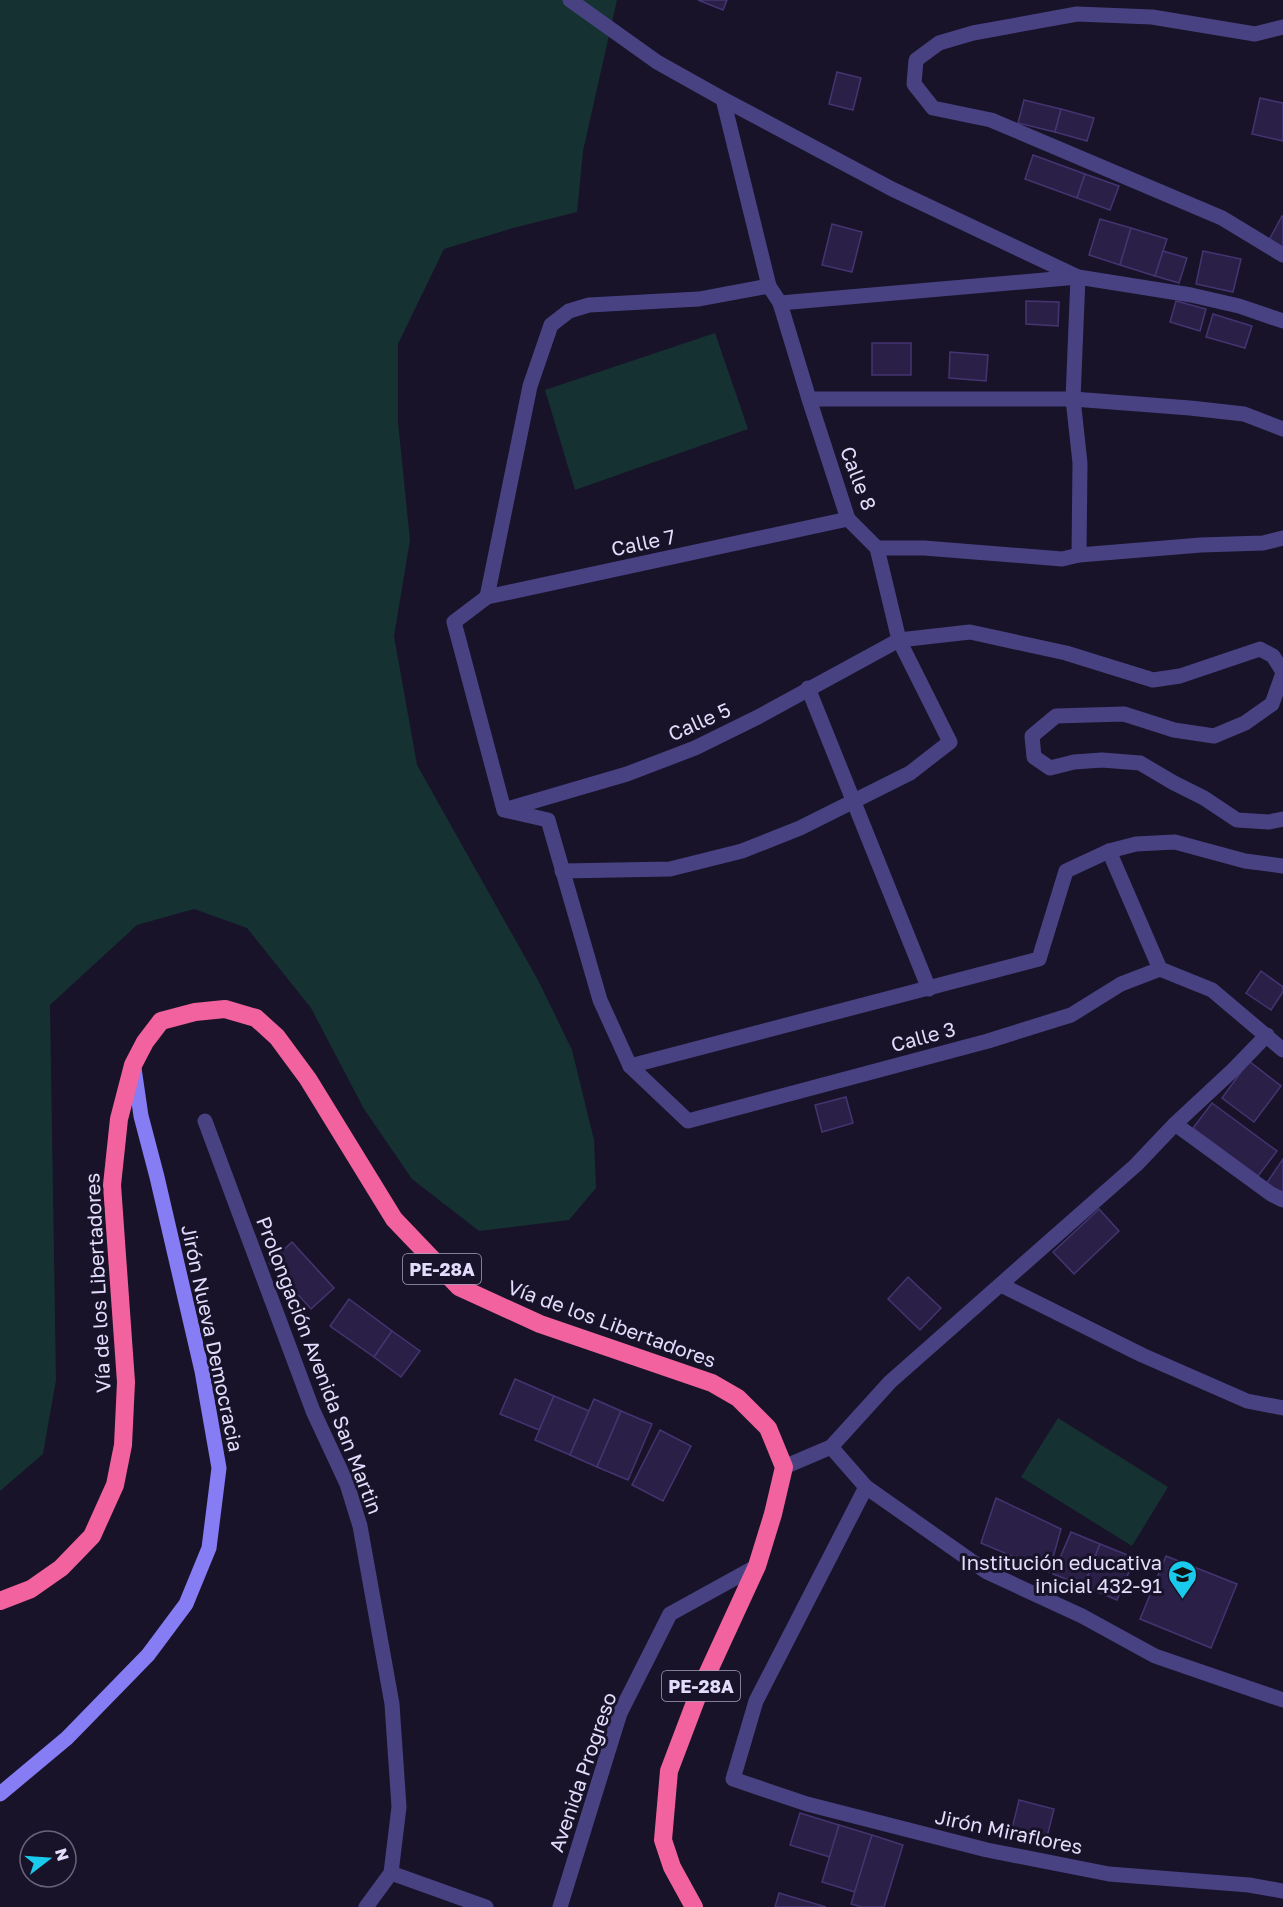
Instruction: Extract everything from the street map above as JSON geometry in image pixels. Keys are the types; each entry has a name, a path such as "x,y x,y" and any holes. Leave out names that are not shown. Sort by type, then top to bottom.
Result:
{"highway":[{"name":"Vía de los Libertadores","path":"0,1601 31,1589 61,1568 92,1536 115,1485 123,1445 126,1382 112,1185 119,1119 133,1065 145,1042 161,1022 195,1012 225,1010 256,1018 277,1037 308,1078 394,1219 459,1287 540,1324 712,1383 738,1398 768,1428 784,1467"},
{"name":"PE-28A","path":"694,1907 672,1868 663,1840 669,1771 699,1692 757,1566 784,1467"}],"street":[{"path":"570,0 657,62 723,99 892,189 1078,277"},
{"path":"1283,27 1255,34 1152,17 1077,14 973,33 939,43 916,60 914,84 933,108 991,120 1222,218 1283,255"},
{"name":"Calle 8","path":"723,99 769,286 780,303 848,519 877,548"},
{"path":"1078,277 1073,399 1080,463 1079,555"},
{"path":"780,303 1078,277 1191,295 1239,306 1283,321"},
{"path":"487,597 530,386 551,326 569,312 589,305 699,299 769,286"},
{"path":"809,399 1073,399 1244,414 1283,429"},
{"name":"Calle 7","path":"504,810 454,622 487,597 848,519"},
{"path":"562,871 670,869 742,851 800,828 910,773 950,742 899,640 877,548 924,548 1062,559 1079,555 1201,545 1263,543 1283,538"},
{"path":"899,640 970,632 1065,653 1153,680 1180,676 1260,649 1273,656 1283,673 1272,704 1245,723 1214,736 1174,730 1124,714 1056,716 1032,736 1034,757 1050,768 1074,762 1102,760 1140,763 1204,798 1237,820 1269,822 1283,819"},
{"name":"Calle 5","path":"504,810 627,774 695,748 758,717 899,640"},
{"path":"808,688 929,989"},
{"path":"504,810 548,820 600,1000 630,1066 1039,959 1066,871 1109,851 1136,844 1175,842 1245,861 1283,866"},
{"path":"1109,851 1160,969 1212,990 1283,1050"},
{"name":"Calle 3","path":"630,1066 688,1121 988,1041 1071,1015 1121,984 1160,969"},
{"path":"784,1467 831,1447 890,1382 1136,1165 1267,1035"},
{"name":"Jirón Nueva Democracia","path":"0,1794 67,1738 148,1655 186,1604 209,1548 219,1468 202,1371 141,1116 133,1065"},
{"name":"Prolongación Avenida San Martin","path":"205,1121 313,1411 346,1484 360,1526 392,1704 399,1807 391,1873 366,1907"},
{"path":"1175,1124 1271,1194 1283,1200"},
{"path":"1001,1285 1142,1355 1246,1401 1283,1408"},
{"path":"831,1447 866,1487 987,1572 1082,1616 1155,1656 1283,1700"},
{"name":"Jirón Miraflores","path":"866,1487 756,1701 733,1779 807,1804 998,1852 1109,1874 1250,1885 1283,1891"},
{"name":"Avenida Progreso","path":"560,1907 620,1713 670,1614 757,1566"},
{"path":"391,1873 486,1907"}],"green space":[{"path":"0,0 617,0 583,151 577,212 444,249 398,344 398,422 410,540 394,636 417,765 539,982 572,1050 594,1140 596,1188 569,1220 479,1231 412,1179 364,1109 311,1008 247,928 194,909 137,925 50,1005 56,1380 43,1454 0,1491"},
{"path":"715,333 748,429 575,490 545,390"},
{"path":"1058,1418 1168,1487 1132,1546 1021,1477"}],"building":[{"path":"698,0 727,0 723,10"},
{"path":"837,72 861,78 853,110 829,104"},
{"path":"1260,98 1283,103 1283,141 1252,134"},
{"path":"1024,100 1061,109 1055,132 1018,123"},
{"path":"1061,109 1094,118 1087,141 1055,132"},
{"path":"1033,155 1085,174 1077,198 1025,179"},
{"path":"1085,174 1119,186 1110,210 1077,198"},
{"path":"1283,217 1283,250 1268,242"},
{"path":"1100,219 1131,228 1120,265 1089,255"},
{"path":"832,224 862,232 852,272 822,265"},
{"path":"1131,228 1167,239 1155,276 1120,265"},
{"path":"1163,251 1187,258 1179,283 1155,276"},
{"path":"1203,251 1241,259 1233,292 1196,284"},
{"path":"1026,301 1059,302 1058,326 1026,324"},
{"path":"1176,301 1206,309 1200,331 1170,322"},
{"path":"1213,314 1252,326 1245,348 1206,337"},
{"path":"872,343 911,343 911,375 872,375"},
{"path":"950,352 988,355 986,381 949,378"},
{"path":"1261,971 1283,987 1283,992 1271,1010 1246,993"},
{"path":"1249,1061 1281,1086 1254,1122 1222,1098"},
{"path":"846,1097 853,1123 822,1132 815,1105"},
{"path":"1212,1103 1277,1151 1258,1176 1193,1128"},
{"path":"1283,1159 1283,1196 1266,1184"},
{"path":"1099,1209 1119,1231 1074,1274 1053,1252"},
{"path":"292,1242 334,1288 311,1309 269,1263"},
{"path":"908,1277 941,1308 920,1330 888,1299"},
{"path":"349,1299 392,1331 374,1357 330,1326"},
{"path":"392,1331 420,1351 401,1377 374,1357"},
{"path":"515,1379 554,1396 539,1430 500,1414"},
{"path":"554,1396 589,1411 570,1455 535,1440"},
{"path":"594,1399 621,1411 597,1467 570,1455"},
{"path":"621,1411 652,1424 628,1480 597,1467"},
{"path":"660,1430 691,1446 663,1501 632,1485"},
{"path":"996,1498 1061,1529 1049,1572 981,1543"},
{"path":"1071,1532 1100,1544 1084,1586 1053,1574"},
{"path":"1100,1544 1135,1558 1117,1600 1084,1586"},
{"path":"1166,1556 1237,1584 1211,1648 1140,1619"},
{"path":"1019,1800 1054,1809 1046,1841 1011,1833"},
{"path":"800,1813 839,1825 830,1857 790,1845"},
{"path":"839,1825 872,1835 855,1892 822,1882"},
{"path":"872,1835 903,1845 884,1907 862,1907 851,1904"},
{"path":"779,1893 826,1907 775,1907"}],"place":[{"name":"Institución educativa inicial 432-91","path":"1183,1600"}]}
